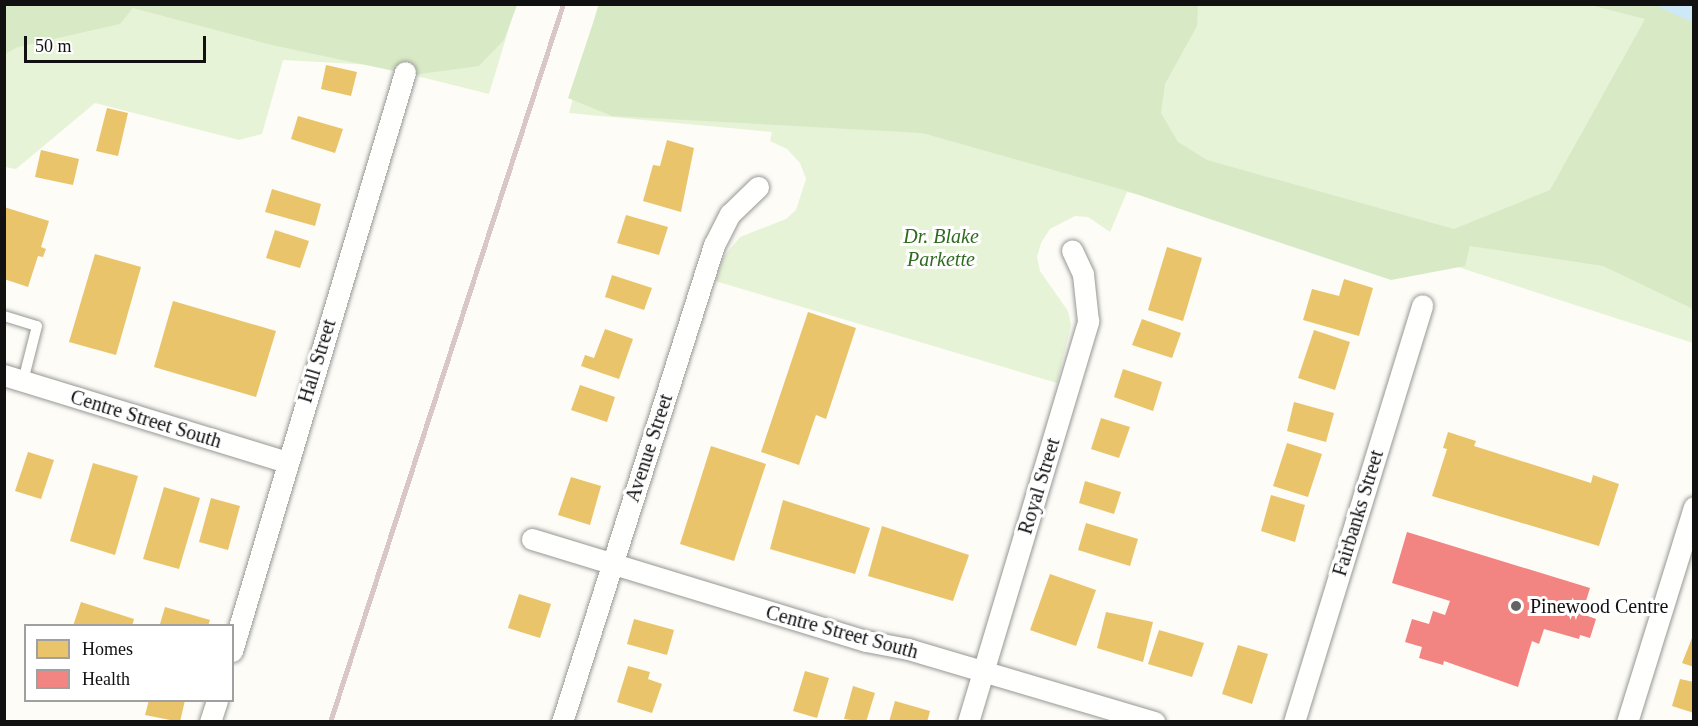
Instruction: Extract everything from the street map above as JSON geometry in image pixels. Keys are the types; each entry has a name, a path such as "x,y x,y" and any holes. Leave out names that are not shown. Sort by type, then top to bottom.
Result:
{"street":[{"name":"Hall Street","path":"234,645 282,496 287,462 405,72"},
{"name":"Avenue Street","path":"562,722 714,245 730,214 758,187"},
{"name":"Royal Street","path":"968,722 1088,321 1083,274 1072,250"},
{"name":"Fairbanks Street","path":"1294,722 1422,305"},
{"name":"Centre Street South","path":"14,378 287,462"},
{"path":"1627,722 1694,507"},
{"name":"Centre Street South","path":"532,539 612,566 866,641 984,670 1154,722"},
{"path":"210,722 216,702"}],"lane":[{"path":"4,316 37,326 14,378"}],"green space":[{"path":"4,5 516,5 489,94 373,65 283,60 262,134 239,140 95,103 16,169 5,167"},
{"path":"5,5 517,5 504,40 479,66 413,75 276,46 133,8 120,24 18,47 5,54"},
{"name":"Dr. Blake Parkette","path":"598,5 1693,5 1693,343 1436,260 1127,192 1110,232 1088,217 1075,216 1050,229 1041,243 1037,257 1040,271 1068,311 1071,325 1057,383 715,281 722,259 740,237 786,219 796,210 806,179 800,163 787,149 770,141 772,132 569,113"},
{"path":"599,5 1198,5 1197,26 1165,84 1161,113 1178,142 1207,160 1454,229 1550,190 1645,19 1590,5 1656,5 1693,22 1693,309 1603,266 1470,246 1465,266 1391,280 1124,190 922,133 612,116 568,98"}],"water":[{"path":"1656,5 1693,5 1693,22 1674,14"}],"building: Homes":[{"path":"326,65 357,72 351,96 321,89"},
{"path":"107,108 128,113 118,156 96,151"},
{"path":"298,116 343,129 335,153 291,139"},
{"path":"667,140 694,148 681,212 643,201 653,165 660,166"},
{"path":"41,150 79,159 73,185 35,177"},
{"path":"272,189 321,204 315,226 265,212"},
{"path":"4,207 49,221 41,247 46,249 43,257 38,256 28,287 4,279"},
{"path":"626,215 668,227 659,255 617,243"},
{"path":"275,230 309,241 300,268 266,258"},
{"path":"1167,247 1202,258 1183,321 1148,310"},
{"path":"95,254 141,267 116,355 69,342"},
{"path":"612,275 652,288 644,310 605,297"},
{"path":"1344,279 1373,288 1359,336 1303,320 1312,289 1339,296"},
{"path":"173,301 276,331 256,397 154,367"},
{"path":"808,312 856,328 826,419 816,415 799,465 761,452"},
{"path":"1142,319 1181,333 1172,358 1132,345"},
{"path":"605,329 633,339 619,379 581,366 585,355 594,358"},
{"path":"1314,330 1350,342 1335,390 1298,378"},
{"path":"1123,369 1162,382 1153,411 1114,397"},
{"path":"580,385 615,397 607,422 571,410"},
{"path":"1294,402 1334,413 1326,442 1287,431"},
{"path":"1101,418 1130,427 1119,458 1091,449"},
{"path":"1448,432 1476,441 1474,446 1591,483 1593,475 1619,484 1599,546 1432,496 1447,449 1443,448"},
{"path":"1287,443 1322,454 1308,497 1273,486"},
{"path":"711,446 766,464 734,561 680,544"},
{"path":"28,452 54,460 41,499 15,491"},
{"path":"93,463 138,476 115,555 70,541"},
{"path":"571,477 601,486 590,525 558,515"},
{"path":"1085,481 1121,492 1114,514 1079,503"},
{"path":"164,487 200,498 179,569 143,559"},
{"path":"1271,495 1305,505 1295,542 1261,531"},
{"path":"211,498 240,506 228,550 199,542"},
{"path":"783,500 870,528 855,574 770,549"},
{"path":"1086,523 1138,539 1130,566 1078,550"},
{"path":"882,526 969,555 953,601 868,576"},
{"path":"1050,574 1096,590 1076,646 1030,630"},
{"path":"519,594 551,604 540,638 508,628"},
{"path":"81,602 134,619 133,624 74,624"},
{"path":"165,607 210,620 209,624 160,624"},
{"path":"1106,612 1153,622 1143,662 1097,648"},
{"path":"634,619 674,630 667,655 627,644"},
{"path":"1159,630 1204,643 1192,677 1148,664"},
{"path":"1692,638 1694,639 1694,667 1682,663"},
{"path":"1238,645 1268,654 1252,704 1222,694"},
{"path":"628,666 650,672 648,679 662,684 652,713 617,702"},
{"path":"805,671 829,678 817,718 793,711"},
{"path":"1680,679 1694,682 1694,713 1672,706"},
{"path":"853,686 875,693 866,722 844,719"},
{"path":"895,701 930,711 927,722 889,722"},
{"path":"148,702 185,702 180,722 145,715"}],"building: Health":[{"name":"Pinewood Centre","path":"1407,532 1590,588 1582,614 1596,619 1590,638 1580,635 1579,639 1544,629 1539,644 1532,641 1518,687 1444,661 1443,665 1419,658 1422,647 1405,642 1412,619 1429,624 1433,611 1445,615 1450,601 1392,583"}],"railway":[{"path":"330,722 563,4"}],"place":[{"name":"Pinewood Centre","path":"1516,606"}]}
